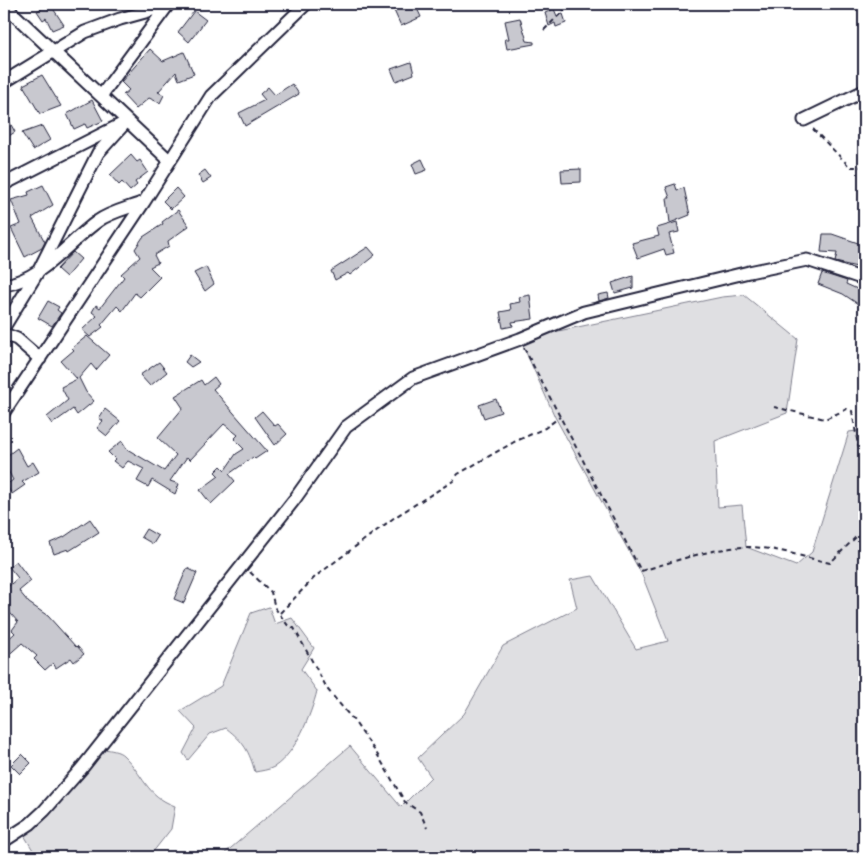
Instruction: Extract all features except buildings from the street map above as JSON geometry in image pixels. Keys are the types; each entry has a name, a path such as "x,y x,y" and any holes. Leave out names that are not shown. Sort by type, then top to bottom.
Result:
{"street":[{"path":"4,412 144,202 211,96 306,4"},
{"path":"4,82 55,53 85,32 120,18 168,5"},
{"path":"101,96 168,5"},
{"path":"5,7 170,161"},
{"path":"804,120 864,91"},
{"path":"4,184 127,121"},
{"path":"4,327 39,270 98,153 127,121"},
{"path":"4,285 12,284 39,270 99,220 144,202"},
{"path":"4,841 30,824 44,811 82,768 243,566 346,428 413,378 520,339 584,312 749,272 807,260 864,279"},
{"path":"4,334 17,339 40,359"}],"path":[{"path":"544,30 570,4"},
{"path":"804,120 850,167 864,167"},
{"path":"520,339 641,571 696,556 746,547 830,563 864,529"},
{"path":"774,406 825,419 847,409 852,411 858,445 864,462"},
{"path":"280,613 316,576 395,518 452,481 458,474 514,442 545,428 560,417"},
{"path":"858,445 864,437"},
{"path":"243,566 271,592 275,608 289,627 294,628 328,690 354,720 377,754 405,802 420,812 427,828"}],"shaded area":[{"path":"744,295 798,339 787,413 715,441 718,507 742,505 746,547 796,566 812,552 849,432 864,430 864,857 227,857 224,854 350,746 401,807 431,777 418,758 464,714 503,646 577,608 570,580 593,576 636,649 668,641 642,575 555,417 520,339 722,297"},
{"path":"269,607 275,624 292,618 314,648 301,669 317,691 302,733 282,761 267,770 255,772 245,747 226,728 210,734 188,760 183,753 196,728 180,711 221,686 251,613"},
{"path":"105,749 123,755 157,796 175,806 171,829 149,857 37,857 24,835 41,823"}]}
